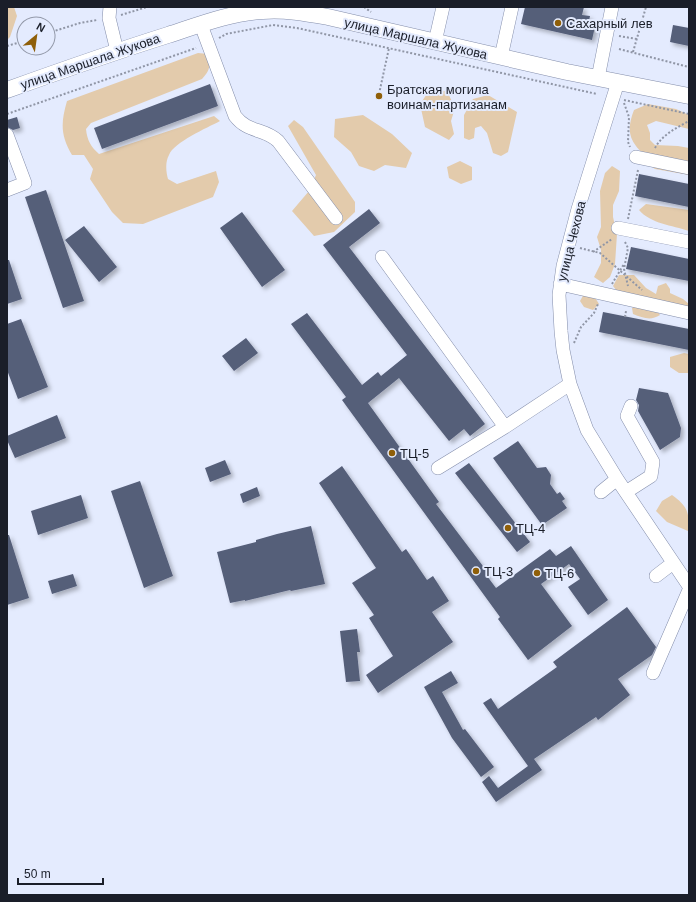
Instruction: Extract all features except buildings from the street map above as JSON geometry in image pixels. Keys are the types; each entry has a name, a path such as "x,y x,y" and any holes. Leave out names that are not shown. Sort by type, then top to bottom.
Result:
{"main road":[{"name":"улица Маршала Жукова","path":"7,90 117,51 201,25 235,11 270,10 311,14 501,57 689,96"}],"street":[{"path":"110,7 109,18 117,51"},
{"path":"435,42 443,7"},
{"path":"501,57 512,7"},
{"path":"598,78 612,7"},
{"path":"201,25 235,116 244,125 251,129 268,134 278,141 336,218"},
{"name":"улица Чехова","path":"618,82 568,244 560,284 561,331 565,362 570,384 587,430 617,479 689,586"},
{"path":"7,135 25,183 7,190"},
{"path":"638,158 689,168"},
{"path":"616,232 689,242"},
{"path":"382,257 505,427"},
{"path":"560,284 689,313"},
{"path":"438,468 505,427 535,413 570,384"},
{"path":"626,492 651,476 653,462 627,416 631,406"},
{"path":"601,492 617,479"},
{"path":"656,576 674,563"},
{"path":"653,673 689,590"}],"path":[{"path":"633,52 646,7"},
{"path":"7,114 208,43 226,34 273,25 316,31 597,94"},
{"path":"616,35 637,39"},
{"path":"379,94 389,48"},
{"path":"619,49 689,67"},
{"path":"689,114 623,100 629,117 628,142 638,158 654,150 660,140 689,121"},
{"path":"593,252 616,232"},
{"path":"568,244 600,253 624,275"},
{"path":"565,362 581,327 594,312 625,263"}],"shaded area":[{"path":"7,7 14,7 17,16 10,37 7,40"},
{"path":"198,53 208,54 209,58 207,73 202,79 91,123 86,129 87,137 90,143 99,154 214,116 220,121 177,145 169,155 166,167 168,179 177,184 216,171 219,182 213,197 143,224 123,223 112,212 90,179 93,169 84,155 72,155 68,148 65,141 63,128 67,101"},
{"path":"429,91 447,91 455,108 451,121 454,134 449,140 425,127 420,104"},
{"path":"488,95 517,112 508,152 501,156 493,153 487,133 481,126 475,128 474,138 469,140 464,138 464,115 473,99"},
{"path":"648,104 676,109 689,115 689,129 656,121 647,125 650,133 650,140 655,145 689,148 689,175 655,169 645,162 643,154 633,142 630,129 634,110"},
{"path":"363,115 392,134 412,153 406,168 385,165 374,171 359,166 351,152 334,137 335,119"},
{"path":"294,120 303,127 355,202 355,212 334,232 314,236 292,211 309,191 316,175 288,126"},
{"path":"460,161 472,167 472,180 461,184 449,178 447,167"},
{"path":"612,166 620,171 619,191 613,205 613,217 617,234 615,264 610,277 603,283 594,277 601,263 601,250 597,237 601,227 600,191 605,173"},
{"path":"646,204 689,210 689,231 662,224 644,215 639,210"},
{"path":"619,275 634,275 646,288 656,294 658,286 666,283 670,289 670,293 683,299 689,304 689,312 620,295 613,286"},
{"path":"584,294 594,296 599,304 593,310 584,307 580,301"},
{"path":"639,304 655,308 660,315 653,318 644,318 633,314 632,308"},
{"path":"684,353 689,354 689,373 679,373 670,367 670,357"},
{"path":"672,495 681,502 688,513 688,531 667,522 656,511 662,501"}],"place":[{"name":"Сахарный лев","path":"558,23"},
{"name":"Братская могила воинам-партизанам","path":"379,96"},
{"name":"ТЦ-5","path":"392,453"},
{"name":"ТЦ-4","path":"508,528"},
{"name":"ТЦ-3","path":"476,571"},
{"name":"ТЦ-6","path":"537,573"}]}
